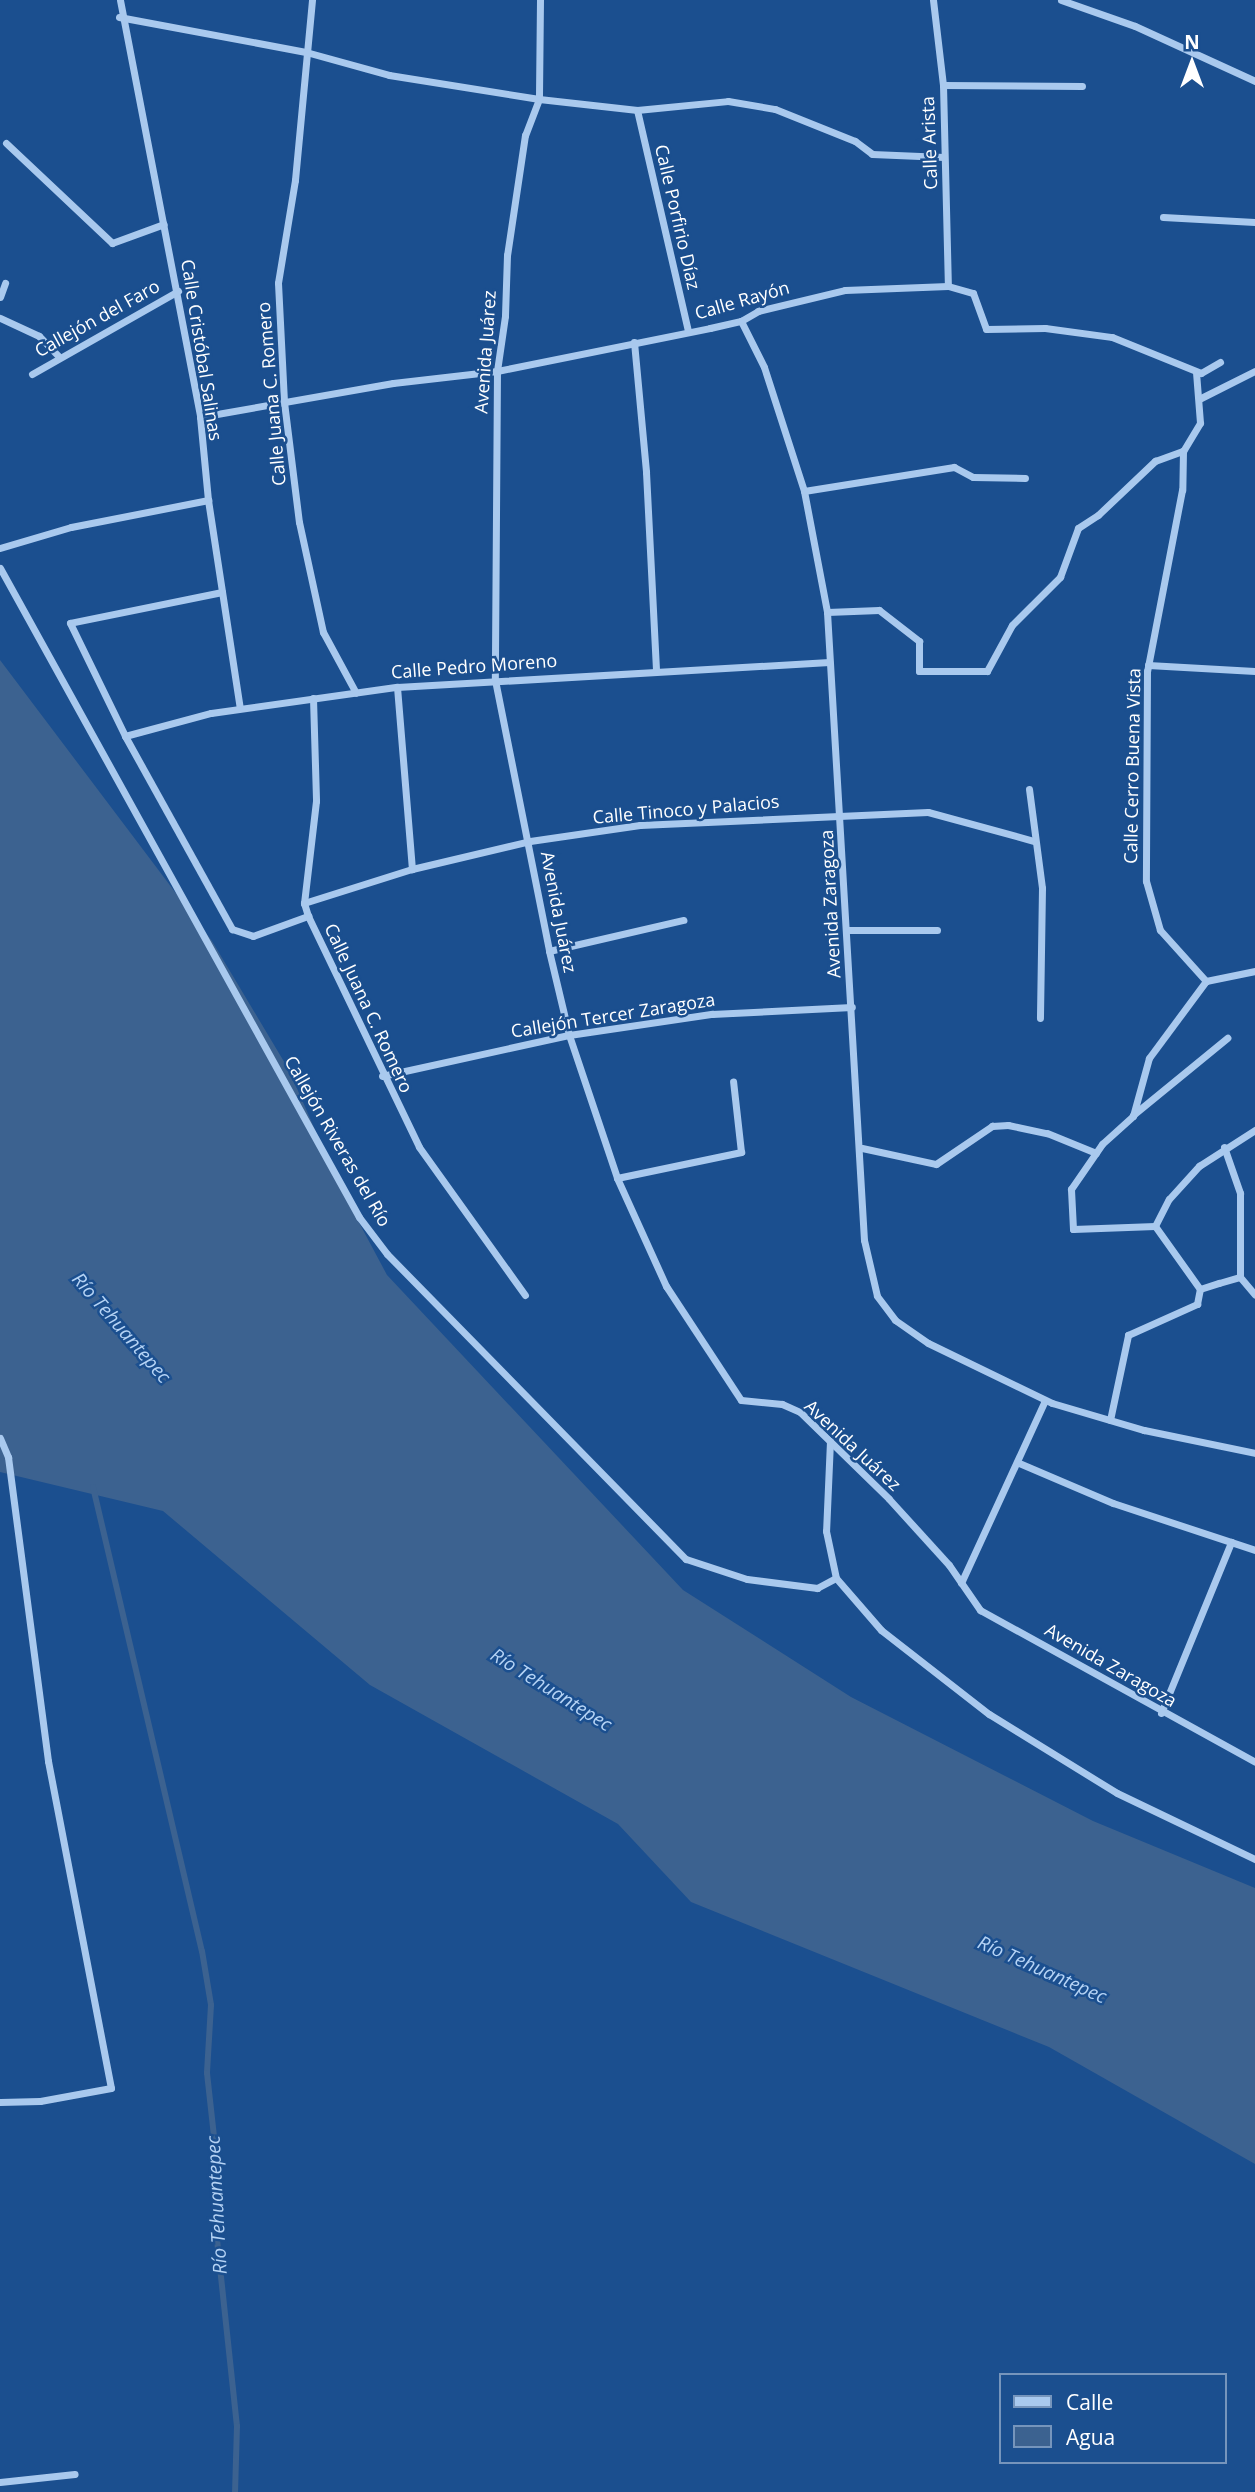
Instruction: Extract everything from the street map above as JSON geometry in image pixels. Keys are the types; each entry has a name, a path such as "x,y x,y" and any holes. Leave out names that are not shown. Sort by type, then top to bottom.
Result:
{"street":[{"name":"Calle Cristóbal Salinas","path":"120,0 120,17 178,291 200,417 208,500 240,708"},
{"name":"Calle Juana C. Romero","path":"312,0 295,180 278,283 284,402 299,522 323,632 356,692"},
{"name":"Avenida Juárez","path":"540,0 540,99 523,148 507,255 505,316 497,370 495,680 530,841 549,951 569,1035 617,1178 666,1286 734,1392 741,1400 782,1404 800,1412 889,1499 961,1583"},
{"name":"Calle Arista","path":"933,0 943,85 948,286"},
{"path":"1061,0 1135,26 1255,81"},
{"path":"120,17 306,52 389,75 540,99 637,110 728,101 807,119 872,154 944,157"},
{"path":"943,85 1082,86"},
{"name":"Calle Porfirio Díaz","path":"637,110 688,331"},
{"path":"6,144 112,243 164,224"},
{"path":"1163,217 1255,222"},
{"path":"0,297 5,284"},
{"path":"948,286 973,293 986,329 1045,328 1112,337 1196,372 1220,362"},
{"name":"Calle Rayón","path":"200,417 393,383 497,370 741,321 758,311 845,290 948,286"},
{"name":"Callejón del Faro","path":"32,374 58,356 178,291"},
{"path":"0,318 39,335 58,356"},
{"name":"Avenida Zaragoza","path":"741,321 764,367 804,491 827,612 862,1148 864,1240 871,1282 887,1311 928,1343 1045,1400 1110,1420 1255,1453"},
{"path":"634,342 656,670"},
{"path":"1200,398 1255,371"},
{"name":"Calle Cerro Buena Vista","path":"1196,372 1200,423 1183,451 1182,490 1148,665 1146,881 1160,930 1206,982"},
{"path":"827,612 878,610 919,641 919,671 987,671 1012,625 1060,577 1078,528 1098,515 1155,461 1183,451"},
{"path":"804,491 954,467 973,477 1024,478"},
{"path":"0,548 71,527 208,500"},
{"name":"Callejón Riveras del Río","path":"0,568 359,1217 387,1254 686,1559 747,1579 817,1588 836,1578"},
{"path":"222,592 70,622 125,736 232,929 253,936 308,916"},
{"name":"Calle Pedro Moreno","path":"125,736 240,708 397,687 829,662"},
{"path":"1148,665 1255,671"},
{"path":"397,687 412,869"},
{"name":"Calle Juana C. Romero","path":"313,698 316,801 304,903 308,916 382,1076 419,1147 525,1295"},
{"path":"1029,789 1042,888 1040,1018"},
{"name":"Calle Tinoco y Palacios","path":"304,903 412,869 530,841 640,825 745,817 840,817 928,812 1034,841"},
{"path":"549,951 683,920"},
{"path":"847,930 937,930"},
{"path":"1133,1116 1149,1058 1206,982 1255,971"},
{"name":"Callejón Tercer Zaragoza","path":"382,1076 569,1035 712,1014 852,1007"},
{"path":"1155,1226 1073,1229 1071,1189 1096,1153 1133,1116 1227,1038"},
{"path":"617,1178 741,1152 733,1081"},
{"path":"862,1148 936,1164 992,1126 1008,1125 1047,1133 1096,1153"},
{"path":"1155,1226 1177,1189 1224,1147 1255,1130"},
{"path":"1224,1147 1240,1193 1240,1277 1255,1295"},
{"path":"1110,1420 1128,1335 1197,1304 1200,1289 1155,1226"},
{"path":"1200,1289 1240,1277"},
{"path":"961,1583 1019,1463 1045,1400"},
{"path":"0,1438 8,1457 48,1761 111,2088 40,2101 0,2102"},
{"path":"830,1441 826,1531 836,1578 881,1630 989,1714 1117,1793 1255,1859"},
{"path":"1019,1463 1113,1503 1255,1550"},
{"path":"1161,1713 1231,1542"},
{"name":"Avenida Zaragoza","path":"961,1583 980,1610 1161,1713 1255,1762"},
{"path":"8,2492 3,2482 75,2474"}],"water":[{"path":"0,660 212,941 289,1070 339,1185 387,1275 683,1590 851,1697 1093,1821 1255,1888 1255,2164 1049,2047 691,1902 618,1824 370,1685 163,1511 0,1472"}],"waterway":[{"name":"Río Tehuantepec","path":"93,1487 202,1951 211,2005 207,2073 220,2190 216,2230 237,2426 235,2492"}]}
